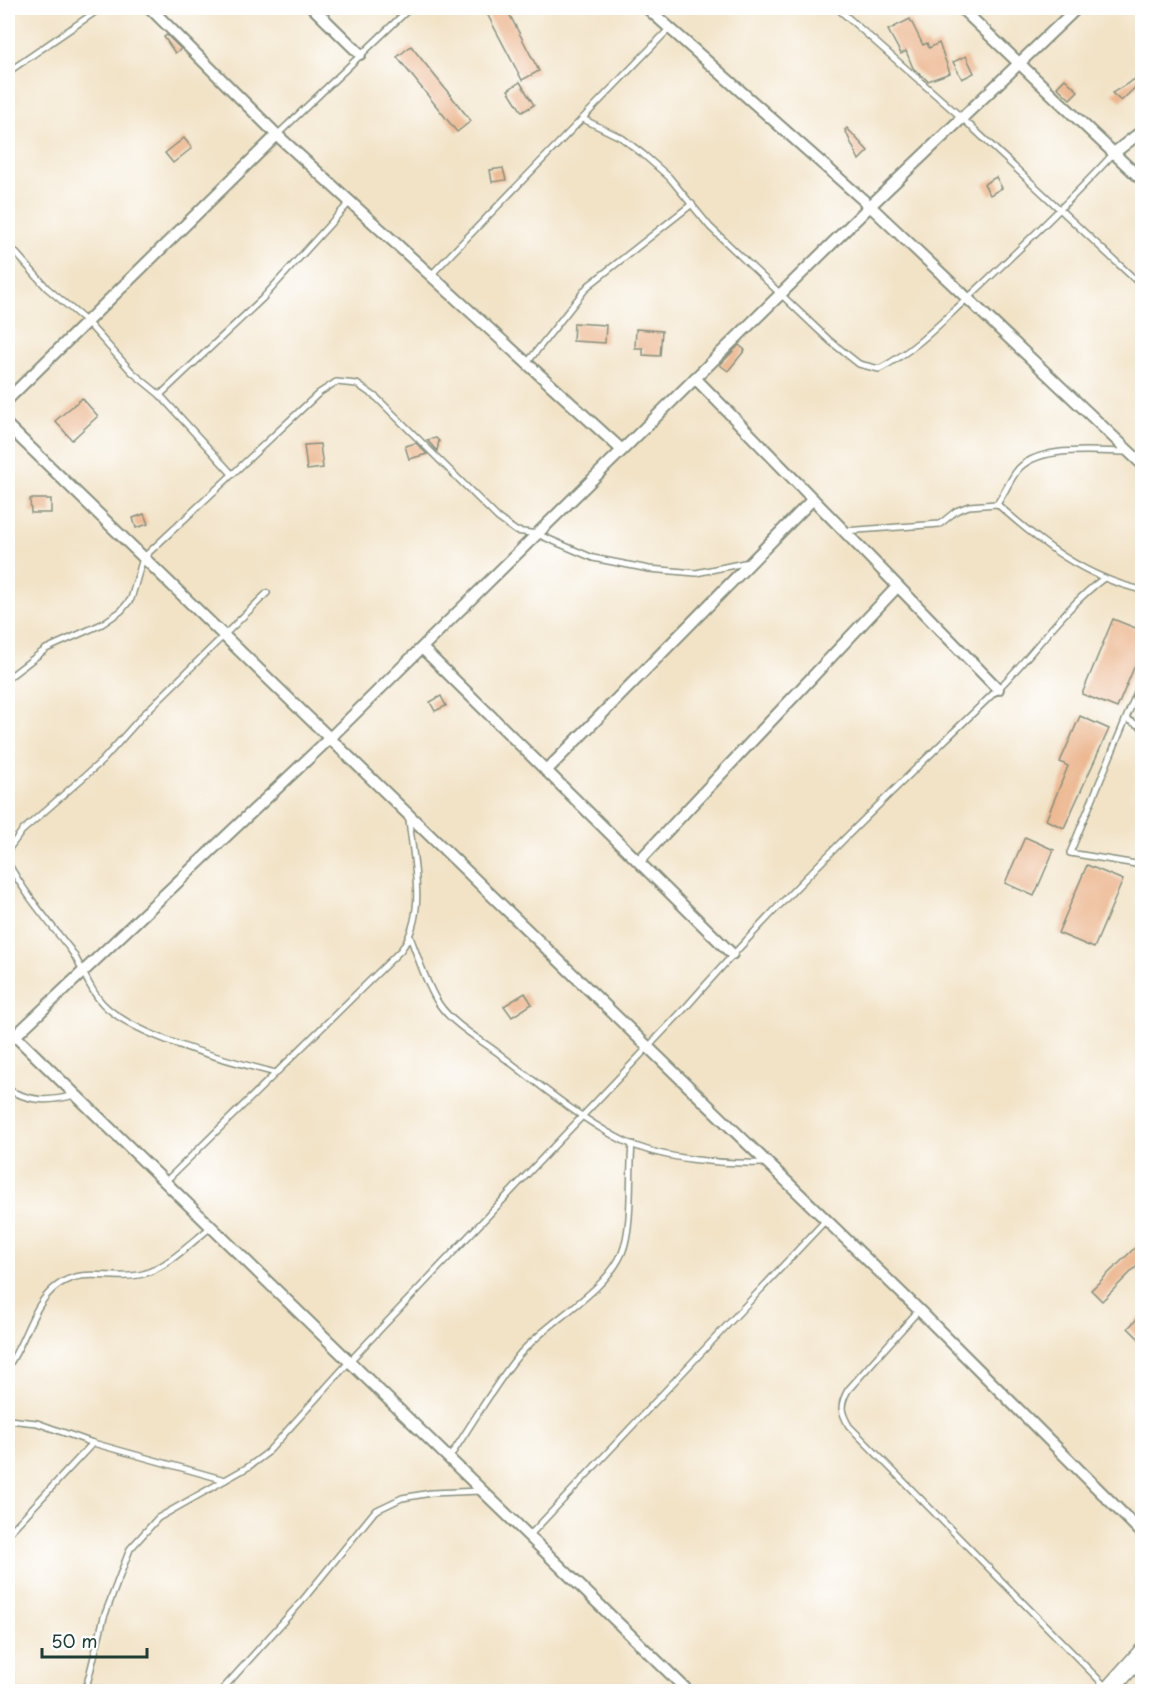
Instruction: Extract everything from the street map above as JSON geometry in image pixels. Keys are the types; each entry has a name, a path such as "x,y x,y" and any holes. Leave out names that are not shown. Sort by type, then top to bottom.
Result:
{"highway":[{"path":"1108,1691 1143,1653"}],"street":[{"path":"150,8 278,135 622,450"},
{"path":"313,8 360,54"},
{"path":"647,8 870,206 1143,464"},
{"path":"961,8 1143,180"},
{"path":"689,1692 11,1032 84,972 330,738 870,206 1077,8"},
{"path":"1114,153 1143,131"},
{"path":"8,399 278,135"},
{"path":"695,378 998,689"},
{"path":"8,426 919,1310 1143,1533"},
{"path":"546,771 813,500"},
{"path":"639,861 897,587"},
{"path":"422,648 732,954"}],"lane":[{"path":"8,72 101,8"},
{"path":"278,135 410,8"},
{"path":"837,8 962,118 1060,212 1143,286"},
{"path":"431,275 670,28"},
{"path":"583,118 622,138 644,155 669,177 710,226 830,341 859,364 879,369 903,357 919,344 1060,212 1114,153"},
{"path":"160,395 262,299 351,202"},
{"path":"527,363 588,286 692,204"},
{"path":"8,244 47,288 87,322 132,372 160,395 232,474"},
{"path":"8,678 46,649 102,624 121,611 131,599 143,558 319,393 336,382 357,384 376,398 498,518 516,531 537,534 593,558 649,569 696,573 752,562"},
{"path":"997,504 1017,470 1035,456 1130,452"},
{"path":"844,531 940,524 956,511 969,506 997,504 1049,549 1080,568 1143,590"},
{"path":"85,1692 104,1617 130,1549 158,1518 267,1453 350,1361 648,1047 732,954 899,783 998,689 1083,594 1104,578"},
{"path":"8,850 22,831 102,761 144,714 267,593"},
{"path":"1143,680 1070,854 1143,866"},
{"path":"1126,719 1143,727"},
{"path":"165,1182 401,950 410,937 418,911 409,816"},
{"path":"8,863 19,884 71,951 102,1003 127,1022 204,1054 276,1073"},
{"path":"410,937 426,979 440,1005 507,1060 603,1129 632,1144 723,1164 767,1162"},
{"path":"8,1090 50,1102 75,1095"},
{"path":"449,1458 518,1357 540,1332 606,1277 622,1253 628,1219 632,1144"},
{"path":"529,1536 826,1220"},
{"path":"8,1366 20,1350 43,1300 58,1284 85,1274 124,1277 145,1274 211,1227"},
{"path":"919,1310 848,1390 842,1401 841,1412 849,1426 1108,1691"},
{"path":"8,1420 37,1423 93,1443 225,1480"},
{"path":"8,1534 93,1443"},
{"path":"220,1692 302,1601 375,1511 402,1498 431,1493 482,1491"}],"building":[{"path":"484,8 506,8 539,71 522,80"},
{"path":"910,19 923,45 927,43 929,48 939,43 950,73 928,81 913,68 906,51 901,54 888,30"},
{"path":"167,35 181,49 175,53 164,37"},
{"path":"411,46 471,121 457,132 397,57"},
{"path":"966,56 974,73 962,79 953,62"},
{"path":"1143,74 1143,80 1121,101 1112,93"},
{"path":"1065,79 1078,91 1070,99 1057,87"},
{"path":"520,82 534,105 522,112 508,90"},
{"path":"847,128 868,151 859,160 845,130"},
{"path":"184,138 192,148 173,163 165,153"},
{"path":"503,168 506,180 492,182 490,170"},
{"path":"996,177 1002,188 990,195 984,184"},
{"path":"574,323 606,325 605,343 573,341"},
{"path":"636,329 662,331 660,356 643,355 643,348 635,348"},
{"path":"739,345 745,350 728,371 720,365"},
{"path":"82,398 98,416 72,440 55,421"},
{"path":"436,438 439,441 437,451 427,440"},
{"path":"416,443 427,454 409,459 405,446"},
{"path":"320,444 323,468 307,470 304,445"},
{"path":"30,499 51,499 51,513 31,513"},
{"path":"144,514 148,524 136,528 133,518"},
{"path":"1113,619 1143,631 1143,646 1117,708 1082,694"},
{"path":"441,696 446,706 435,711 430,702"},
{"path":"1080,716 1109,729 1064,828 1046,820 1068,766 1060,762"},
{"path":"1025,837 1054,850 1034,896 1005,883"},
{"path":"1087,865 1123,880 1094,948 1058,933"},
{"path":"525,993 532,1004 512,1017 504,1006"},
{"path":"1143,1240 1143,1260 1102,1301 1091,1290"},
{"path":"1143,1313 1143,1343 1128,1328"}]}
